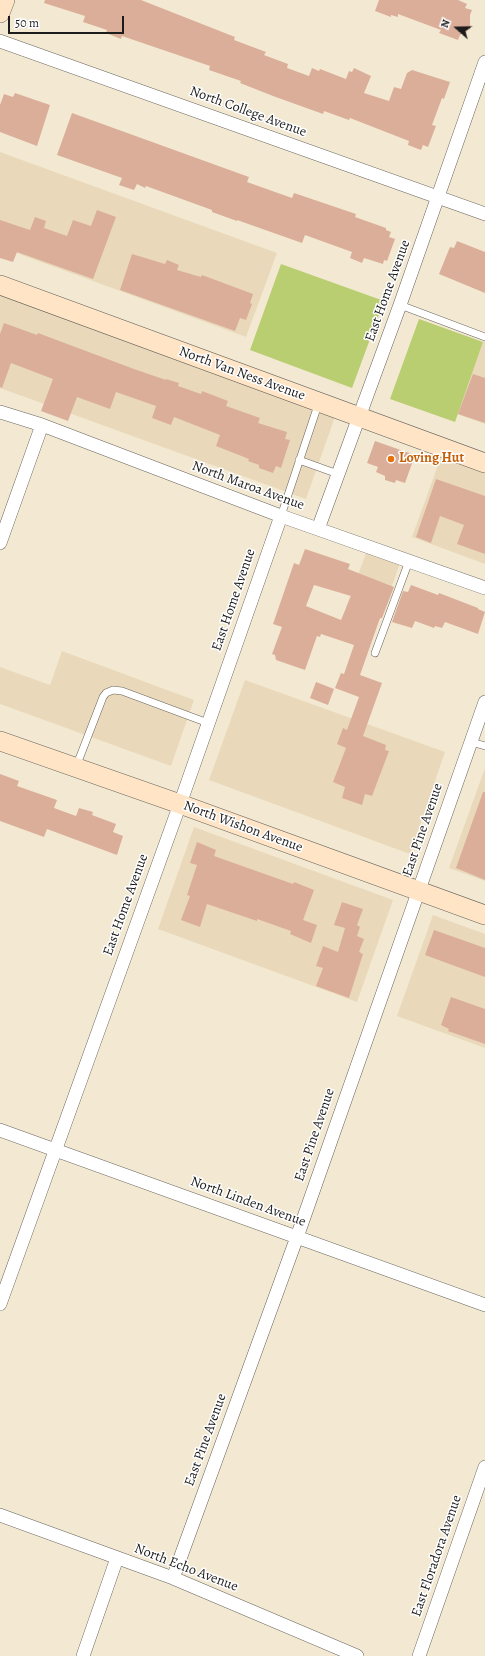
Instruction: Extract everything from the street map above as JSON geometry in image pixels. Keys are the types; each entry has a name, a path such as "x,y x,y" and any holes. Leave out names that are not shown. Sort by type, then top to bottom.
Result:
{"main road":[{"path":"0,13 5,0"},
{"name":"North Van Ness Avenue","path":"0,285 485,462"},
{"name":"North Wishon Avenue","path":"0,741 180,804 485,915"}],"street":[{"name":"North College Avenue","path":"0,41 485,214"},
{"name":"East Home Avenue","path":"318,529 438,197 481,86 485,62"},
{"name":"North Maroa Avenue","path":"0,412 42,425 281,516 485,588"},
{"path":"0,543 42,425"},
{"name":"East Home Avenue","path":"0,1304 54,1150 180,804 281,516"},
{"name":"East Pine Avenue","path":"173,1578 297,1236 485,702"},
{"name":"North Linden Avenue","path":"0,1130 485,1305"},
{"name":"East Floradora Avenue","path":"419,1656 485,1467"},
{"name":"North Echo Avenue","path":"0,1515 173,1578 358,1656"},
{"path":"83,1656 117,1558"}],"lane":[{"path":"400,305 485,337"},
{"path":"281,516 319,402"},
{"path":"299,460 338,474"},
{"path":"375,653 409,561"},
{"path":"76,767 103,697 106,693 113,690 122,691 208,723"},
{"path":"471,742 485,746"}],"shaded area":[{"path":"0,152 277,253 246,337 0,247"},
{"path":"0,294 335,417 306,499 0,388"},
{"path":"485,337 485,424 457,414"},
{"path":"442,454 485,470 485,564 412,537"},
{"path":"367,551 400,563 380,620 346,607"},
{"path":"62,651 194,700 171,766 0,704 0,667 50,685"},
{"path":"245,680 445,752 410,854 209,780"},
{"path":"485,768 485,881 449,868"},
{"path":"194,827 393,900 357,1002 158,929"},
{"path":"433,915 485,934 485,1048 397,1016"}],"green space":[{"path":"281,264 384,301 352,388 250,350"},
{"path":"419,319 483,342 455,422 390,399"}],"building":[{"path":"45,0 141,0 235,37 234,40 266,52 264,55 288,64 287,68 309,76 312,68 319,71 320,69 346,79 349,71 352,72 354,68 371,76 364,93 389,101 394,87 401,89 407,73 412,70 450,82 444,99 442,98 432,125 436,126 428,147 423,145 421,150 408,145 409,141 350,118 349,120 324,111 323,114 240,83 241,81 209,70 210,66 122,36 121,39 106,33 107,30 83,22 85,16 44,3"},
{"path":"379,0 458,0 467,4 465,8 472,10 470,15 470,29 460,35 458,40 439,33 441,30 398,14 398,17 391,15 391,17 375,11"},
{"path":"15,93 50,105 37,146 0,132 0,105 4,94 13,97"},
{"path":"72,113 249,177 247,182 292,198 294,193 356,214 355,217 386,228 386,230 391,232 389,237 395,239 387,261 384,260 383,264 364,258 362,263 350,258 352,252 305,235 302,243 212,212 212,210 146,186 145,188 137,184 134,190 119,185 122,178 57,155"},
{"path":"97,210 116,217 93,279 17,252 13,262 0,258 0,220 30,230 35,217 46,221 44,228 67,236 73,220 91,226"},
{"path":"457,241 485,252 485,293 439,274 450,247 454,248"},
{"path":"132,254 165,264 167,260 179,265 177,270 201,277 202,275 253,294 250,303 252,304 246,320 240,318 235,331 120,290"},
{"path":"4,323 37,335 38,333 134,369 179,383 178,386 201,394 202,391 228,401 226,406 260,418 258,423 287,432 285,439 290,440 281,468 276,466 273,473 259,468 259,465 248,461 249,459 216,446 220,435 174,417 171,425 152,418 156,406 116,392 110,409 77,397 68,421 41,411 53,379 11,363 2,388 0,387 0,334"},
{"path":"473,374 485,378 485,423 458,414"},
{"name":"Loving Hut","path":"375,441 415,455 405,483 396,480 395,483 385,480 385,476 376,472 378,467 367,463"},
{"path":"436,479 485,496 485,554 457,544 464,525 440,516 431,543 416,537"},
{"path":"305,549 350,564 348,569 394,587 382,618 380,618 360,675 382,683 363,736 386,745 385,750 389,751 372,796 365,794 362,805 342,798 345,787 333,782 346,748 337,744 343,728 347,730 359,697 335,688 341,673 344,674 354,645 321,634 320,637 317,636 305,670 276,660 275,655 272,654 282,627 273,624 294,563 299,565","holes":["314,585 351,596 341,620 306,606"]},
{"path":"411,585 438,595 439,593 485,612 478,634 445,622 442,628 435,626 434,628 415,621 412,628 392,622 403,591 408,592"},
{"path":"316,682 334,689 328,705 310,698"},
{"path":"0,774 19,781 17,786 57,800 54,808 76,816 79,808 93,812 92,815 116,824 113,832 123,836 117,855 47,829 44,837 0,821"},
{"path":"483,792 485,792 485,880 456,868"},
{"path":"197,842 216,850 214,856 314,890 303,920 317,925 311,943 290,934 291,931 207,904 200,927 181,920 190,896 187,895 197,865 190,863"},
{"path":"342,902 363,909 357,925 360,927 357,936 364,939 359,952 363,954 349,998 316,986 323,968 316,966 323,946 338,952 345,928 334,925"},
{"path":"434,930 485,948 485,977 425,955"},
{"path":"451,997 485,1009 485,1044 448,1031 449,1029 441,1025"}],"place":[{"name":"Loving Hut","path":"391,459"}]}
